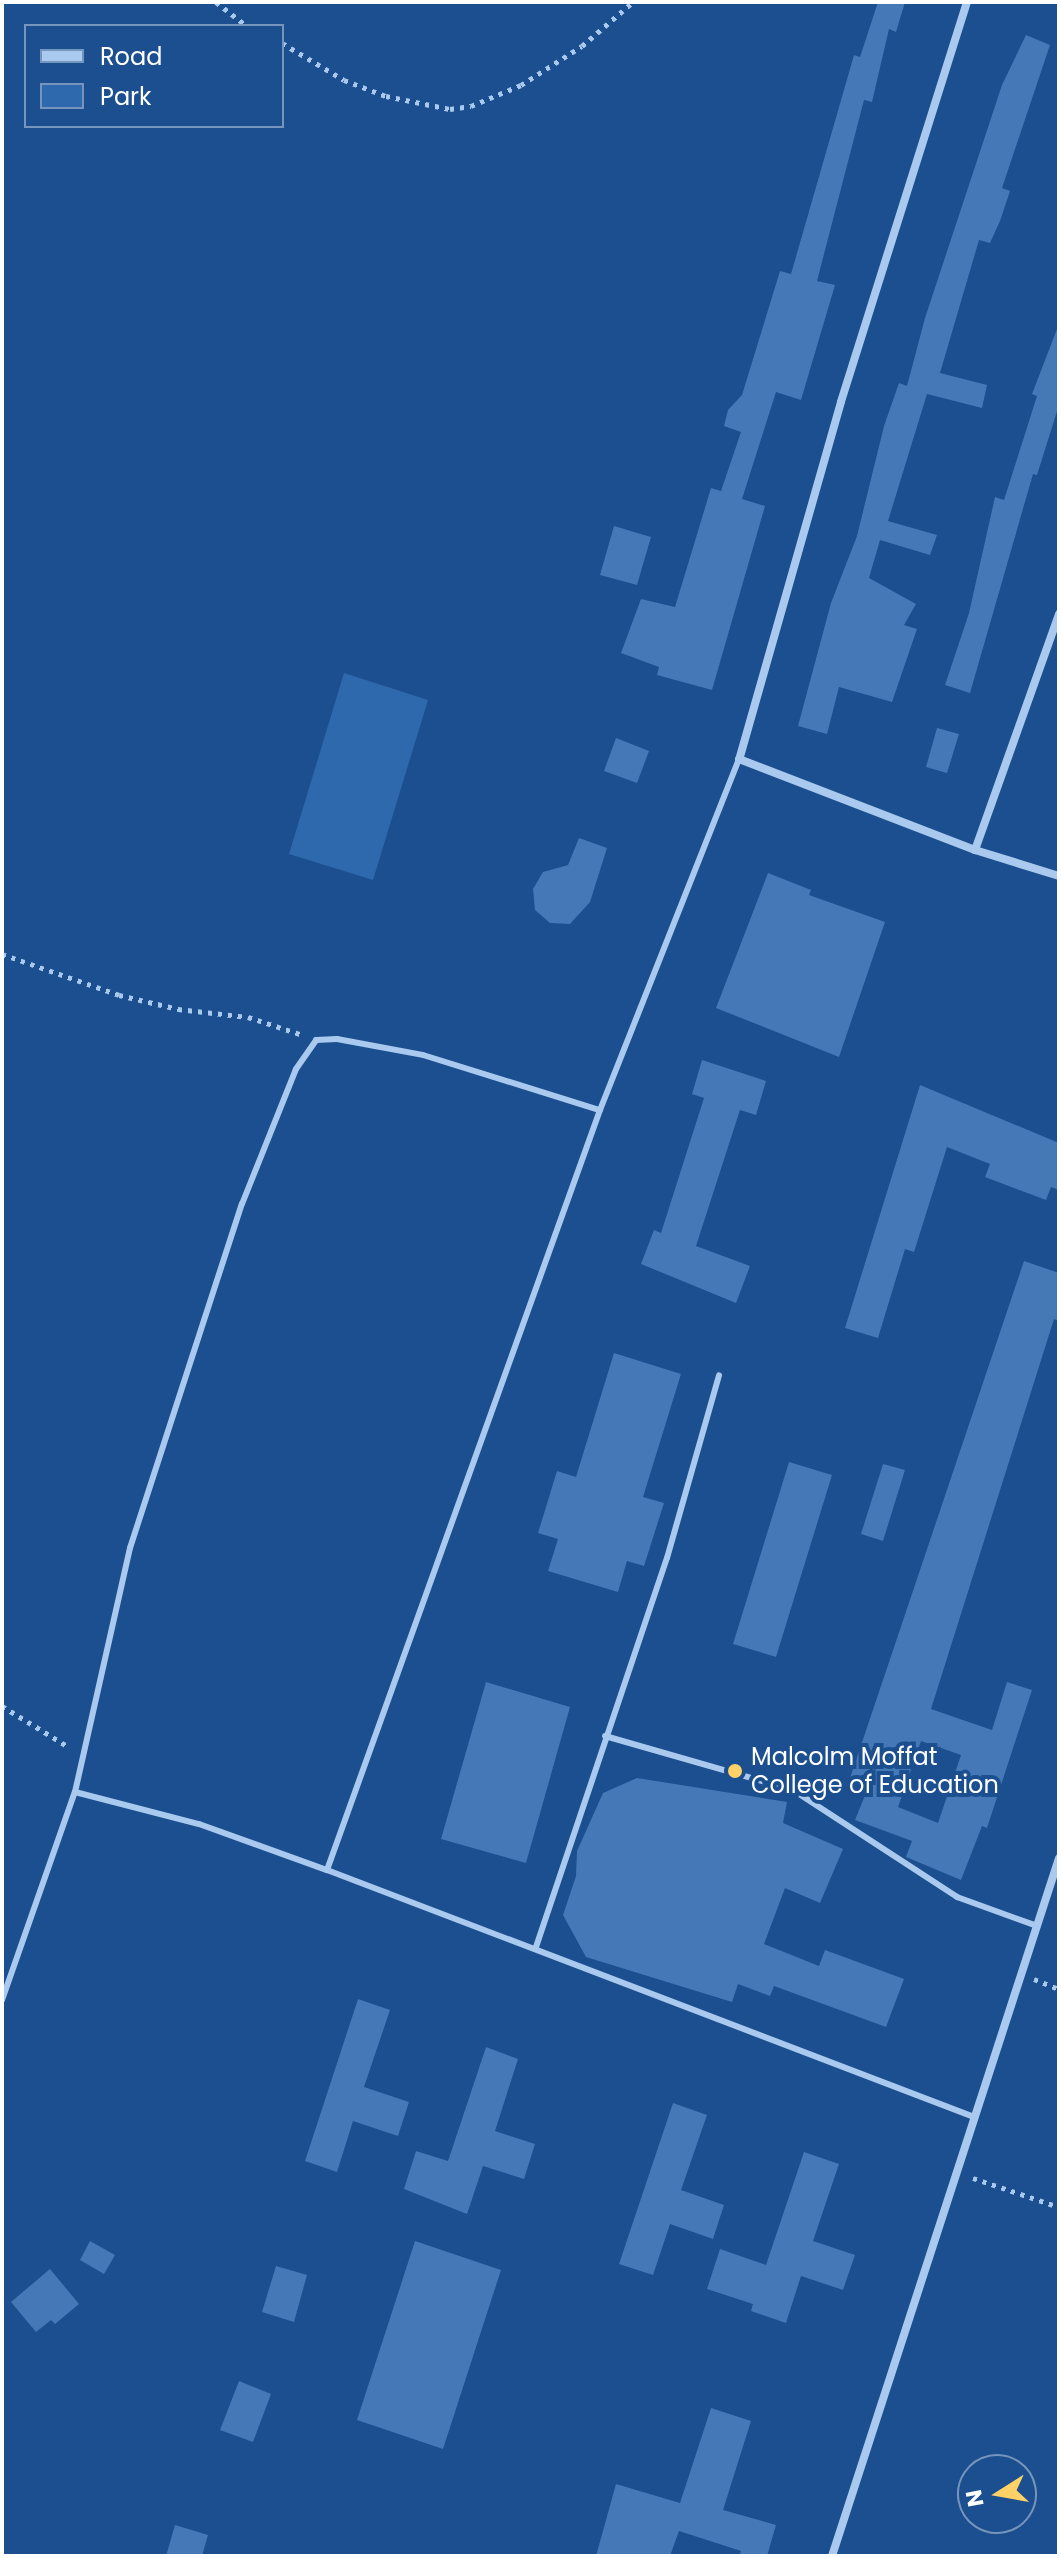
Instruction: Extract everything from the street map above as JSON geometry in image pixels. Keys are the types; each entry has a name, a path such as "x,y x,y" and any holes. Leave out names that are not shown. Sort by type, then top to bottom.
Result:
{"street":[{"path":"967,2 841,402 739,759 975,850 1059,876"},
{"path":"975,850 1059,614"},
{"path":"832,2556 1059,1858"}],"lane":[{"path":"327,1870 600,1110 739,759"},
{"path":"2,2000 75,1792 130,1548 242,1204 296,1069 316,1040 423,1055 600,1110"},
{"path":"536,1947 667,1558 719,1375"},
{"path":"605,1736 793,1790 957,1897 1037,1926"},
{"path":"75,1792 199,1824 327,1870 536,1947 974,2117"}],"path":[{"path":"216,2 244,24"},
{"path":"284,44 344,80 386,96 450,109 471,106 521,85 582,46 633,2"},
{"path":"2,954 119,995 178,1009 248,1017 316,1040"},
{"path":"2,1706 83,1756"},
{"path":"957,2173 1059,2207"}],"green space":[{"path":"344,673 428,700 373,880 289,854"}],"building":[{"path":"878,2 905,2 896,32 889,29 872,102 864,100 817,281 835,285 801,400 776,392 742,499 765,506 712,690 657,675 659,667 621,653 641,599 675,607 711,488 721,491 741,432 724,426 728,410 742,395 780,271 791,274 854,55 860,57"},
{"path":"1026,35 1050,45 1002,188 1010,191 1000,221 990,243 979,240 940,373 987,385 982,408 927,394 888,521 937,535 930,555 880,540 869,578 916,604 904,625 917,629 892,702 839,687 827,734 798,726 831,603 857,536 884,426 899,383 907,386 925,318 1002,85"},
{"path":"1057,329 1059,405 1037,475 1033,474 970,693 945,685 969,613 995,497 1004,500 1037,396 1032,394"},
{"path":"614,526 651,537 637,585 600,575"},
{"path":"937,728 959,734 947,773 926,767"},
{"path":"616,738 649,751 637,783 604,771"},
{"path":"579,838 607,848 590,902 570,924 550,923 535,910 533,889 543,872 568,865"},
{"path":"768,873 811,890 809,895 885,922 839,1057 716,1008"},
{"path":"702,1060 766,1081 756,1115 740,1110 696,1246 750,1266 736,1303 641,1264 654,1230 661,1233 704,1098 692,1094"},
{"path":"920,1085 1059,1143 1059,1190 1051,1187 1046,1200 985,1177 990,1164 947,1147 914,1252 905,1249 878,1338 845,1328"},
{"path":"1024,1261 1059,1273 1059,1321 1054,1319 931,1709 992,1730 1007,1682 1032,1690 987,1828 982,1826 961,1880 906,1857 912,1841 855,1820 868,1788 849,1781","holes":["921,1741 961,1755 938,1823 898,1807"]},
{"path":"614,1353 681,1374 643,1497 664,1503 644,1566 627,1561 618,1592 548,1571 558,1539 538,1533 557,1471 576,1477"},
{"path":"789,1462 832,1475 776,1657 733,1644"},
{"path":"883,1464 905,1470 883,1541 861,1534"},
{"path":"486,1682 570,1707 526,1863 441,1839"},
{"path":"637,1778 787,1802 783,1823 843,1849 820,1903 785,1888 764,1944 819,1966 825,1950 904,1979 886,2027 774,1986 770,1996 738,1984 732,2002 586,1957 563,1915 576,1876 577,1851 603,1793"},
{"path":"358,1999 390,2010 364,2087 409,2102 398,2136 353,2121 337,2172 305,2161"},
{"path":"486,2047 518,2059 495,2131 535,2144 524,2179 483,2166 467,2214 404,2189 416,2151 448,2161"},
{"path":"673,2103 707,2115 681,2190 724,2205 713,2239 670,2224 653,2275 619,2264"},
{"path":"804,2152 839,2164 813,2241 855,2255 843,2290 801,2276 786,2323 751,2311 753,2304 707,2289 720,2249 766,2265"},
{"path":"90,2241 115,2255 104,2274 80,2260"},
{"path":"415,2241 501,2270 443,2449 357,2420"},
{"path":"276,2266 307,2275 294,2322 262,2312"},
{"path":"50,2269 79,2304 55,2324 51,2320 36,2332 11,2302"},
{"path":"239,2381 271,2394 253,2442 220,2430"},
{"path":"711,2408 751,2421 723,2510 776,2525 767,2556 739,2556 741,2551 679,2531 670,2556 596,2556 616,2484 680,2503"},
{"path":"175,2525 208,2535 202,2556 166,2556"}],"place":[{"name":"Malcolm Moffat College of Education","path":"735,1771"}]}
